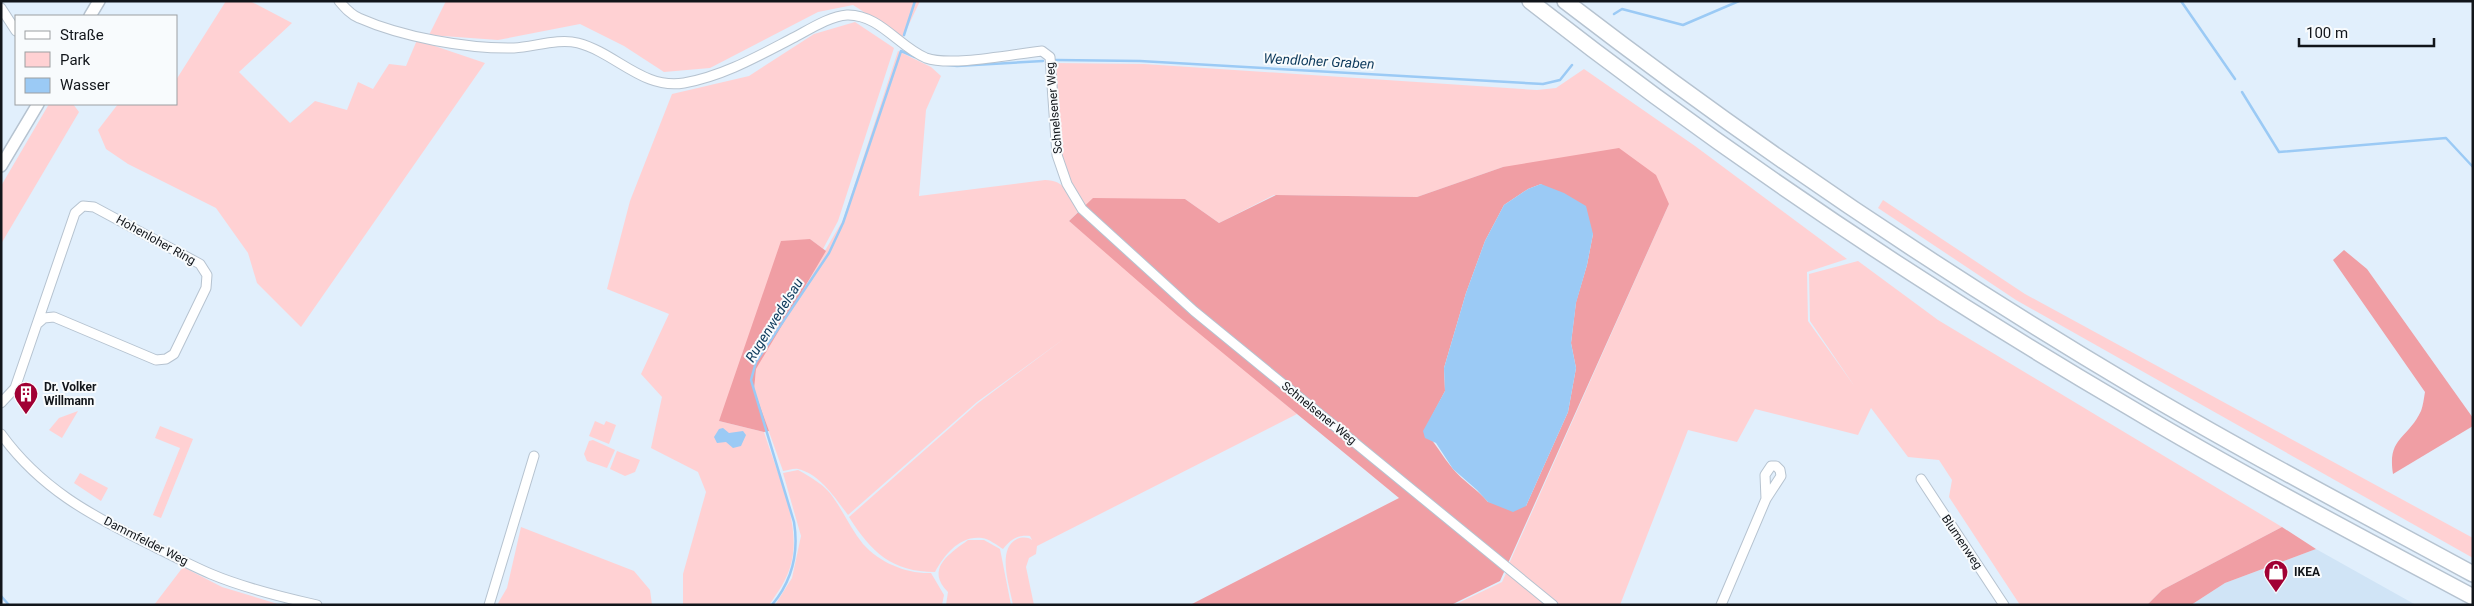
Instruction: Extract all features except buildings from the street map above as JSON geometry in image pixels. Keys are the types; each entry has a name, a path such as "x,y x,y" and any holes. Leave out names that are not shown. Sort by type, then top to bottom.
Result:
{"highway":[{"path":"1530,1 1591,49 1714,138 1872,247 1994,326 2130,408 2241,471 2473,597"},
{"path":"1565,1 1753,140 1917,252 2001,306 2237,446 2473,574"}],"main road":[{"path":"91,15 99,1"},
{"path":"1,166 37,105"}],"street":[{"name":"Schnelsener Weg","path":"339,1 358,18 408,34 460,44 513,48 574,42 590,47 648,80 664,85 685,83 739,66 820,24 848,15 873,22 926,58 945,62 1042,50 1050,57 1057,155 1067,184 1082,209 1194,310 1553,605"},
{"path":"1,8 15,29"},
{"name":"Hohenloher Ring","path":"1,403 15,388 75,213 83,206 94,207 200,264 207,274 206,288 174,354 166,359 156,360 54,317 44,318 37,324"},
{"name":"Dammfelder Weg","path":"1,434 19,458 46,484 81,508 212,574 279,596 317,605"},
{"path":"488,605 534,456"},
{"name":"Blumenweg","path":"1921,479 2004,605"},
{"path":"1721,605 1766,499"}],"shaded area":[{"path":"1619,148 1656,175 1669,204 1500,581 1451,605 1190,605 1399,498 1178,316 1069,221 1093,198 1185,199 1219,223 1276,195 1417,197 1503,167","holes":["1541,184 1593,234 1587,265 1576,302 1571,343 1576,368 1568,412 1526,506 1488,502 1453,469 1424,431 1445,391 1444,368 1466,293 1485,241 1504,205 1528,189"]},
{"path":"810,239 826,251 756,369 754,390 769,431 764,432 719,421 781,241"},
{"path":"2344,250 2367,269 2473,418 2473,426 2393,474 2393,452 2400,439 2421,411 2425,392 2333,260"},
{"path":"2282,527 2316,549 2225,583 2191,605 2147,605 2162,590"},
{"path":"2316,549 2416,605 2191,605 2225,583"}],"green space":[{"path":"226,1 250,1 292,23 239,72 290,123 315,101 347,110 358,82 373,89 389,64 406,66 417,40 485,63 301,327 257,283 248,253 216,208 128,164 106,149 98,130 117,105 178,105 178,77"},
{"path":"446,1 920,1 903,37 853,5 818,12 710,68 664,72 624,46 580,24 498,40 429,35"},
{"path":"855,22 894,48 838,221 823,249 810,239 719,421 764,432 781,480 790,515 793,532 791,564 785,581 769,605 683,605 683,574 706,492 698,472 651,448 662,397 641,374 669,314 607,289 630,201 672,94 749,76 814,34"},
{"path":"898,51 931,67 941,76 926,110 919,196 1045,180 1058,183 1066,189 1080,210 1069,221 1297,414 1037,546 1036,554 1029,558 1026,567 1034,605 1013,605 1006,569 1007,551 1011,544 1021,538 1032,540 1030,536 1015,538 1003,549 993,542 982,538 967,540 948,553 935,572 920,571 895,564 884,558 866,540 849,517 978,403 1065,338 977,402 848,515 827,488 813,476 798,469 783,471 754,390 756,368 843,220"},
{"path":"1052,63 1144,64 1537,90 1556,88 1584,69 1695,146 1847,259 1807,272 1808,321 1855,387 1810,321 1809,274 1858,261 1938,320 2282,527 2162,590 2147,605 2020,605 1949,497 1952,480 1939,460 1908,457 1871,408 1858,435 1755,409 1737,442 1688,430 1620,605 1556,605 1508,566 1669,204 1503,167 1417,197 1274,195 1219,223 1185,199 1084,206 1069,184 1060,154"},
{"path":"48,105 74,105 79,112 1,244 1,186"},
{"path":"1883,200 2025,294 2473,538 2473,558 2016,300 1878,208"},
{"path":"78,411 62,438 49,430 59,418"},
{"path":"595,421 604,425 606,421 616,425 609,444 589,436"},
{"path":"160,426 193,439 161,518 153,515 180,448 155,438"},
{"path":"593,440 615,450 607,468 587,461 584,454 589,441"},
{"path":"617,451 640,460 635,472 625,476 610,469"},
{"path":"798,470 811,477 829,492 858,538 877,557 894,566 913,572 931,573 944,595 942,605 775,605 792,578 801,536 783,473"},
{"path":"80,473 108,488 101,501 74,483"},
{"path":"521,527 634,571 650,590 652,605 497,605 507,588"},
{"path":"968,540 984,540 1000,549 1011,605 946,605 948,592 941,584 939,569 947,557"},
{"path":"183,567 222,587 281,605 154,605"},
{"path":"1508,569 1550,605 1454,605 1502,582"}],"water":[{"path":"1541,184 1564,193 1586,206 1593,234 1587,265 1576,303 1571,343 1576,368 1568,412 1526,506 1513,512 1488,502 1453,469 1436,443 1425,438 1423,431 1445,391 1444,368 1466,293 1485,241 1504,205 1528,189"},
{"path":"723,428 729,433 743,431 746,435 741,446 733,448 726,442 717,443 714,437 719,429"}],"waterway":[{"name":"Rugenwedelsau","path":"904,35 915,1"},
{"name":"Wendloher Graben","path":"1614,14 1622,9 1683,25 1739,1"},
{"path":"2181,1 2235,79"},
{"name":"Rugenwedelsau","path":"772,605 785,586 793,566 796,545 794,522 751,380 756,362 829,253 843,223 901,51 915,57"},
{"name":"Wendloher Graben","path":"1056,60 1140,61 1543,84 1560,80 1572,65"},
{"name":"Wendloher Graben","path":"930,63 957,66 1043,61"},
{"path":"2242,92 2279,152 2446,138 2473,167"},
{"path":"1,596 9,605"}],"place":[{"name":"Dr. Volker Willmann","path":"26,415"},
{"name":"IKEA","path":"2276,593"}]}
